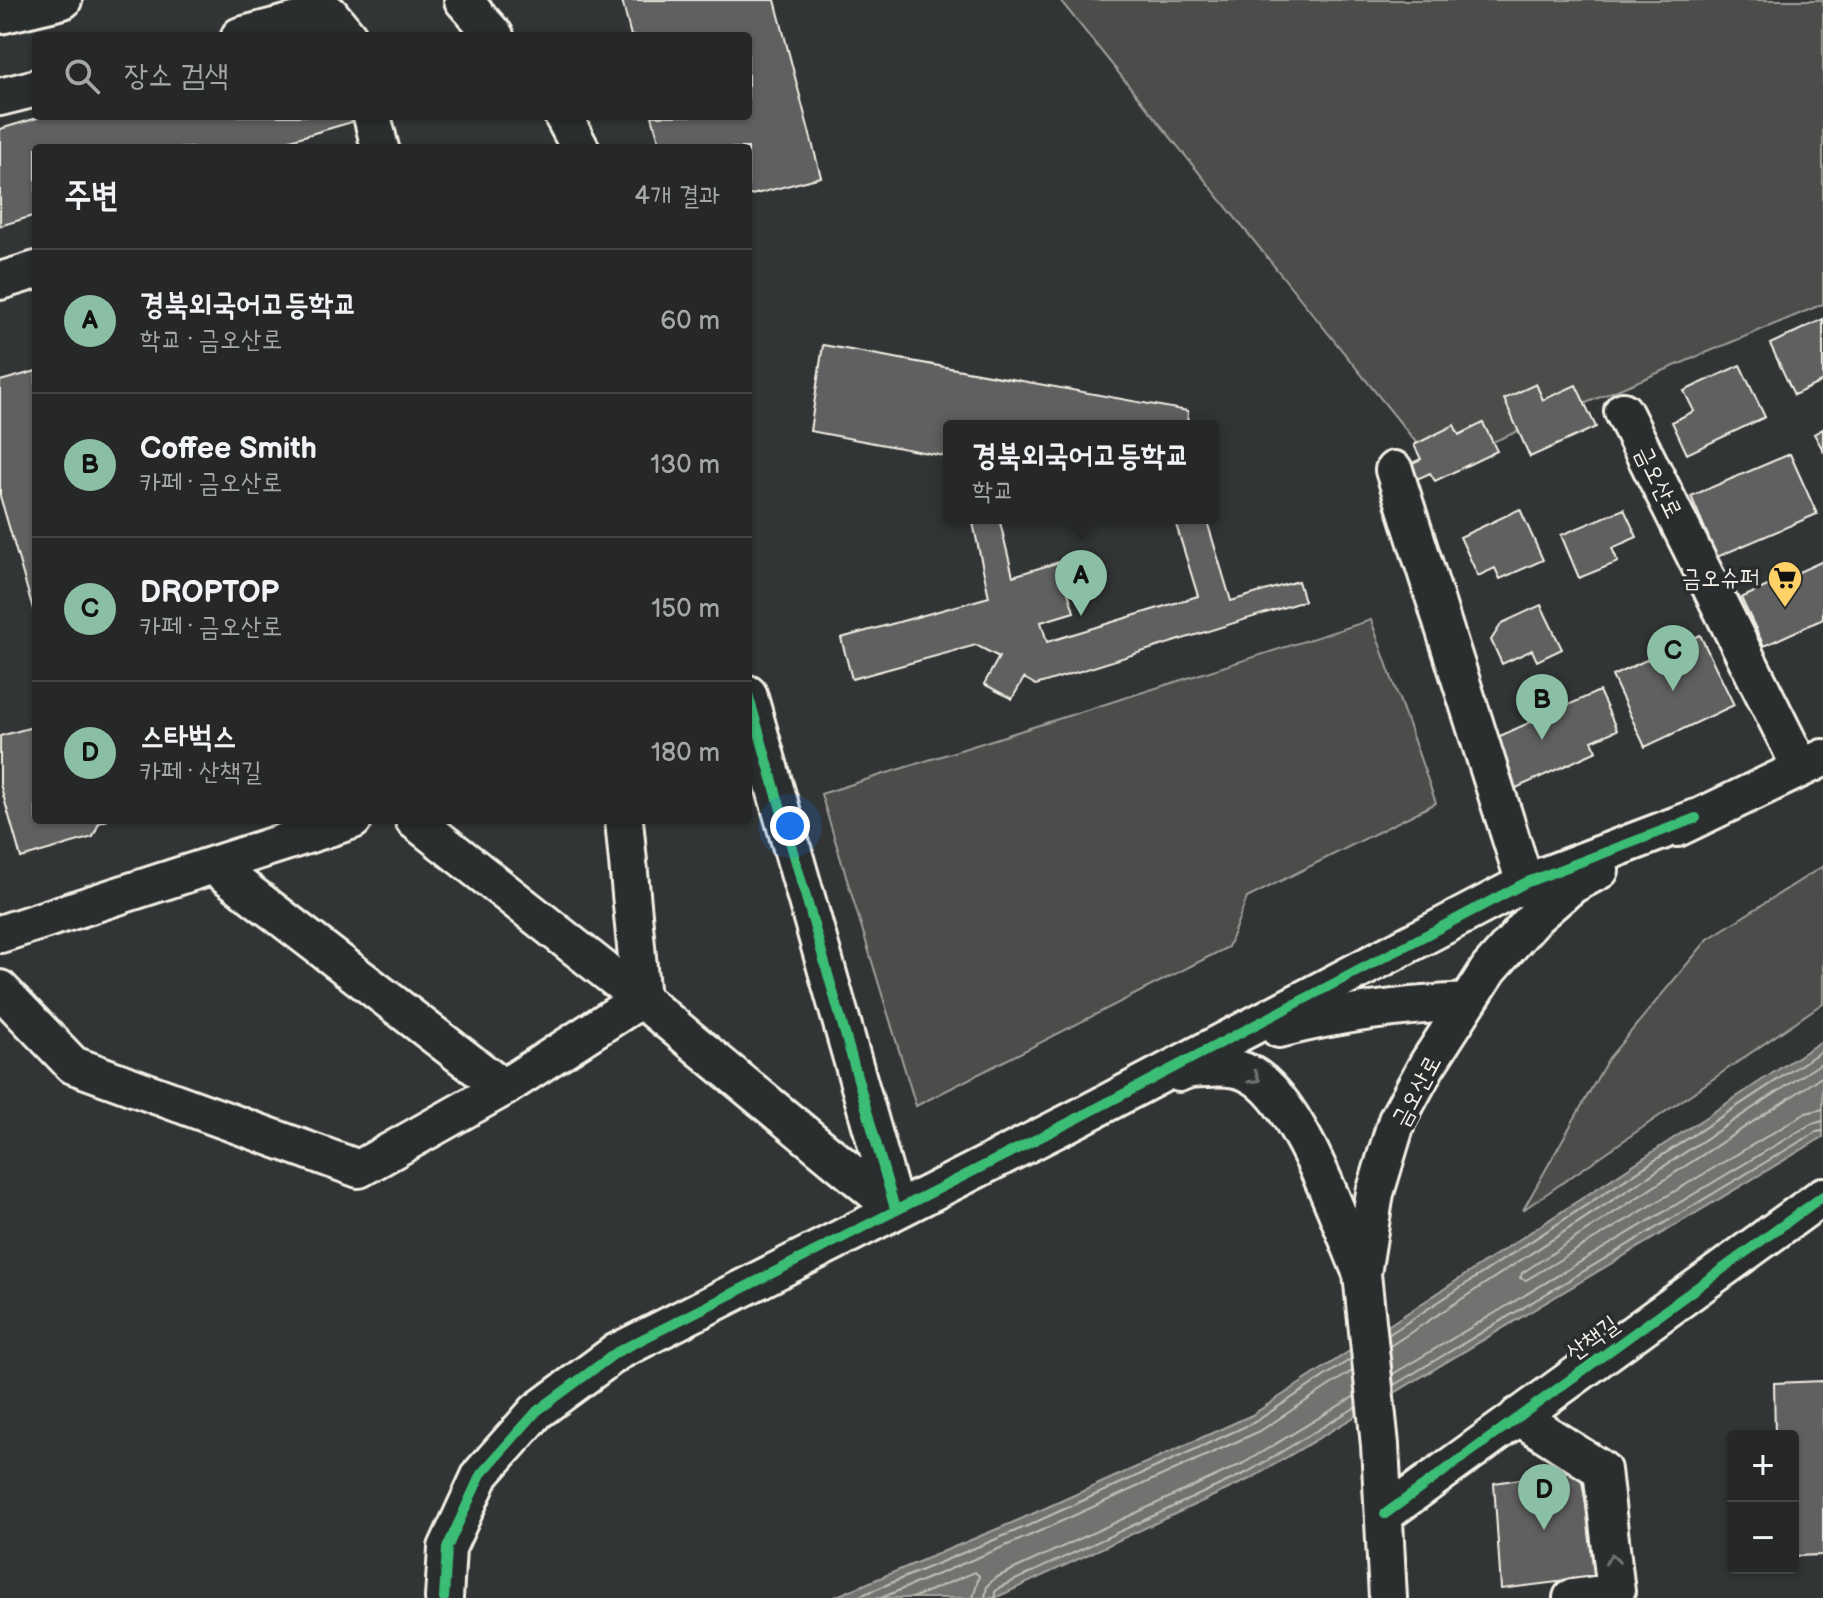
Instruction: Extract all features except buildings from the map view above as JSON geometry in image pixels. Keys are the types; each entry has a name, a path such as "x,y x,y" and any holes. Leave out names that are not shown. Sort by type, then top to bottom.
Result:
{"street":[{"path":"0,15 63,0"},
{"path":"463,0 491,32"},
{"path":"255,32 329,13 345,32"},
{"path":"0,97 32,89"},
{"path":"373,120 379,144"},
{"path":"565,120 578,144"},
{"path":"0,281 32,271"},
{"name":"금오산로","path":"1388,1598 1380,1445 1362,1274 1375,1193 1397,1120 1427,1065 1489,969 1526,928 1572,885 1696,818 1812,763 1623,411"},
{"path":"1394,470 1525,883"},
{"path":"752,708 895,1209"},
{"path":"444,1598 447,1548 481,1474 537,1411 617,1352 1189,1061 1525,883 1696,818"},
{"path":"0,934 341,824"},
{"path":"419,824 641,999 895,1209"},
{"path":"624,824 641,999"},
{"path":"213,865 503,1088"},
{"path":"0,989 73,1065 359,1169 503,1088 641,999"},
{"path":"1189,1061 1265,1033 1321,1018 1405,1005 1467,1002"},
{"path":"1078,1118 1187,1069 1221,1067 1248,1072 1275,1094 1292,1119 1324,1184 1362,1274"},
{"name":"산책길","path":"1385,1514 1823,1196"},
{"path":"1518,1416 1602,1470 1616,1592 1572,1598"}],"shaded area":[{"path":"1060,0 1823,0 1823,304 1435,466"},
{"path":"1371,620 1436,803 1247,898 1228,947 916,1106 821,794"},
{"path":"1823,866 1823,1003 1523,1210 1608,1059 1708,939"}],"water":[{"path":"1823,1040 1823,1137 1252,1478 995,1598 832,1598 1021,1519 1252,1415"}],"cycle path":[{"path":"752,708 895,1209"},
{"path":"444,1598 447,1548 481,1474 537,1411 617,1352 1078,1118 1525,883 1696,818"},
{"path":"1385,1514 1823,1196"}],"place":[{"name":"금오슈퍼","path":"1785,609"},
{"name":"경북외국어고등학교","path":"1081,616"},
{"name":"DROPTOP","path":"1673,691"},
{"name":"Coffee Smith","path":"1542,740"},
{"name":"스타벅스","path":"1544,1530"}]}
